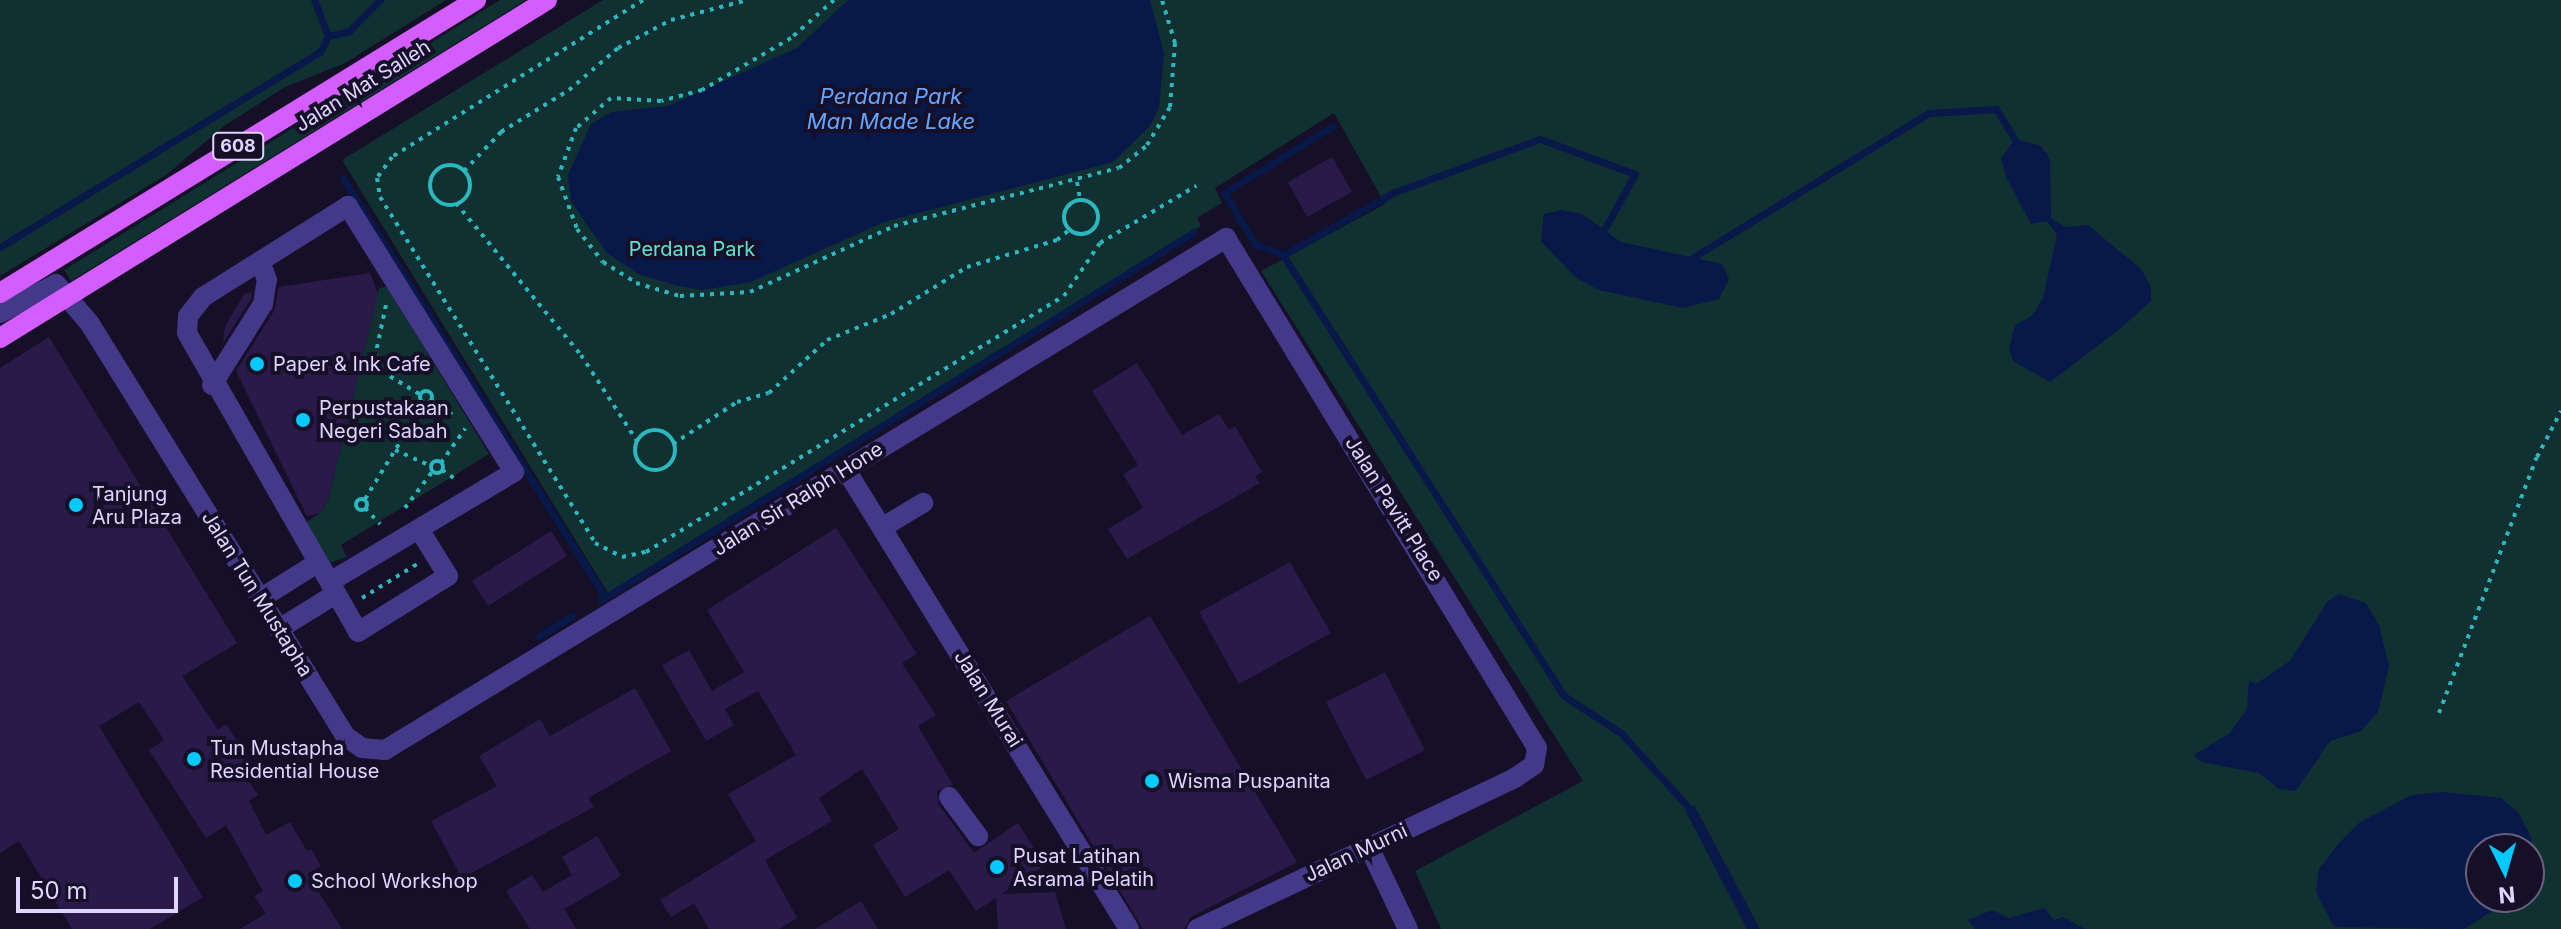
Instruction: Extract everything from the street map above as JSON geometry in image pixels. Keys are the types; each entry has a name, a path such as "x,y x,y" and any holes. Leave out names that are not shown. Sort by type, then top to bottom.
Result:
{"main road":[{"name":"Jalan Mat Salleh","path":"0,293 476,0"},
{"name":"Jalan Mat Salleh","path":"0,338 547,0"}],"street":[{"path":"279,629 340,593 419,529 514,472 348,206 203,297 188,316 191,350 317,563 340,593 358,632 448,576 419,529"},
{"name":"Jalan Sir Ralph Hone","path":"368,749 397,747 1226,238"},
{"name":"Jalan Pavitt Place","path":"1226,238 1529,732 1537,748 1534,765 1515,778"},
{"path":"212,385 263,304 267,280 260,261"},
{"path":"0,313 56,284 67,297"},
{"name":"Jalan Tun Mustapha","path":"67,297 345,736 368,749"},
{"name":"Jalan Murai","path":"846,470 1129,929"},
{"path":"883,527 923,503"},
{"path":"260,599 317,563"},
{"name":"Jalan Murni","path":"1197,929 1515,778"},
{"path":"949,797 978,836"},
{"path":"1369,847 1408,929"}],"path":[{"path":"643,0 392,157 377,178 380,197 595,543 622,557 646,552 1064,296 1100,243 1196,186"},
{"path":"464,171 510,125 569,90 618,48 671,20 747,0"},
{"path":"834,0 791,38 702,90 661,101 611,98 576,128 558,177 577,229 603,262 636,283 680,296 750,292 894,226 1077,182 1119,168 1147,145 1170,107 1175,43 1162,0"},
{"path":"464,171 449,165 432,176 434,196 456,203 581,355 637,441 638,461 657,469 673,458 673,444"},
{"path":"456,203 468,193 464,171"},
{"path":"1077,182 1080,199"},
{"path":"1070,229 1066,209 1080,199"},
{"path":"1070,229 1083,234 1097,224 1096,207 1080,199"},
{"path":"673,444 737,402 769,393 827,340 891,314 967,267 1057,240 1070,229"},
{"path":"387,300 373,366 421,395 424,403"},
{"path":"380,524 365,508 356,505 365,499 432,393 421,395"},
{"path":"2439,713 2537,457 2561,411"},
{"path":"405,508 471,421"},
{"path":"637,441 653,430 673,444"},
{"path":"395,450 454,478"},
{"path":"441,463 442,470"},
{"path":"365,499 365,508"},
{"path":"340,593 372,592 428,558"},
{"path":"367,585 377,600"}],"green space":[{"path":"0,0 446,0 345,63 285,87 224,126 166,175 0,276"},
{"path":"500,0 526,0 71,281 64,270"},
{"name":"Perdana Park","path":"603,0 2561,0 2561,929 1441,929 1415,871 1583,781 1261,271 1385,204 1334,113 1215,188 1222,203 1197,218 1201,226 608,593 342,160"},
{"path":"387,287 489,454 341,545 347,557 330,563 304,523 321,513 328,500 379,288"}],"water":[{"name":"Perdana Park Man Made Lake","path":"848,0 1150,0 1164,53 1159,108 1149,127 1113,162 884,222 751,282 702,290 675,285 638,274 606,252 571,201 568,175 591,124 612,112 668,106 797,48"},
{"path":"2015,139 2041,146 2050,159 2051,218 2065,227 2088,225 2141,269 2151,287 2151,301 2050,382 2013,361 2009,349 2015,325 2032,316 2043,298 2057,235 2047,221 2031,224 2006,177 2001,158"},
{"path":"1561,210 1582,214 1621,242 1722,264 1729,279 1719,299 1683,308 1599,290 1576,278 1541,241 1544,214"},
{"path":"2339,594 2366,603 2379,625 2389,666 2378,712 2361,731 2330,741 2296,791 2279,789 2259,773 2201,762 2194,755 2230,733 2247,709 2249,680 2256,684 2290,661 2327,602"},
{"path":"2442,792 2501,798 2518,812 2529,833 2465,833 2465,913 2490,913 2464,929 2334,927 2316,892 2319,869 2360,822 2412,795"},
{"path":"1694,805 1760,929 1747,929 1686,812"},
{"path":"2045,908 2054,920 2063,917 2085,929 1975,929 1968,920 1992,910 2009,918"}],"building":[{"path":"1332,157 1352,192 1307,217 1288,182"},
{"name":"Perpustakaan Negeri Sabah","path":"370,273 378,293 328,499 321,513 307,516 236,371 274,311 279,287"},
{"path":"252,292 251,299 223,343 225,326 244,294"},
{"name":"Tanjung Aru Plaza","path":"49,337 237,643 182,676 218,730 226,724 251,761 240,768 258,795 249,801 266,835 290,822 307,851 311,849 321,866 307,874 342,929 240,929 266,913 254,896 263,891 226,825 206,838 149,750 164,740 139,702 99,726 203,897 150,929 72,929 19,841 0,853 0,368"},
{"path":"1137,363 1182,435 1219,414 1229,430 1235,426 1262,472 1255,476 1260,483 1127,559 1108,529 1143,508 1123,474 1138,465 1092,391"},
{"path":"836,528 917,654 902,663 936,715 918,726 953,785 937,791 939,805 974,853 1018,823 1045,865 1002,894 1055,892 1066,929 998,929 996,898 976,911 949,870 905,897 873,845 899,829 862,769 819,798 832,821 765,860 797,918 779,929 709,929 694,903 671,917 660,900 756,841 728,794 796,755 758,691 725,709 734,725 706,741 662,665 689,650 712,691 744,672 707,610"},
{"path":"551,531 567,556 488,606 472,581"},
{"path":"1290,562 1331,633 1239,684 1199,612"},
{"name":"Wisma Puspanita","path":"1150,616 1297,862 1191,917 1184,929 1143,929 1006,701"},
{"path":"1385,672 1425,750 1366,780 1326,702"},
{"path":"635,688 671,751 588,798 594,807 462,878 431,821 497,786 479,756 540,719 550,736"},
{"path":"597,836 621,876 564,909 576,929 530,929 506,891 532,875 543,892 572,875 562,857"},
{"path":"861,901 878,929 815,929"}],"waterway":[{"path":"0,247 320,52 328,36 314,0"},
{"path":"328,36 349,31 380,0"},
{"path":"1692,258 1929,113 1996,109 2015,139"},
{"path":"1333,126 1224,193 1255,244 1283,255 1564,696 1621,733 1690,809"},
{"path":"1283,255 1395,192 1540,139 1635,174 1604,230"},
{"path":"343,178 605,597"},
{"path":"601,600 1194,232"},
{"path":"539,636 572,616"}],"place":[{"name":"Paper & Ink Cafe","path":"257,364"},
{"name":"Perpustakaan Negeri Sabah","path":"303,420"},
{"name":"Tanjung Aru Plaza","path":"76,505"},
{"name":"Tun Mustapha Residential House","path":"194,759"},
{"name":"Wisma Puspanita","path":"1152,781"},
{"name":"Pusat Latihan Asrama Pelatih","path":"997,867"},
{"name":"School Workshop","path":"295,881"}]}
